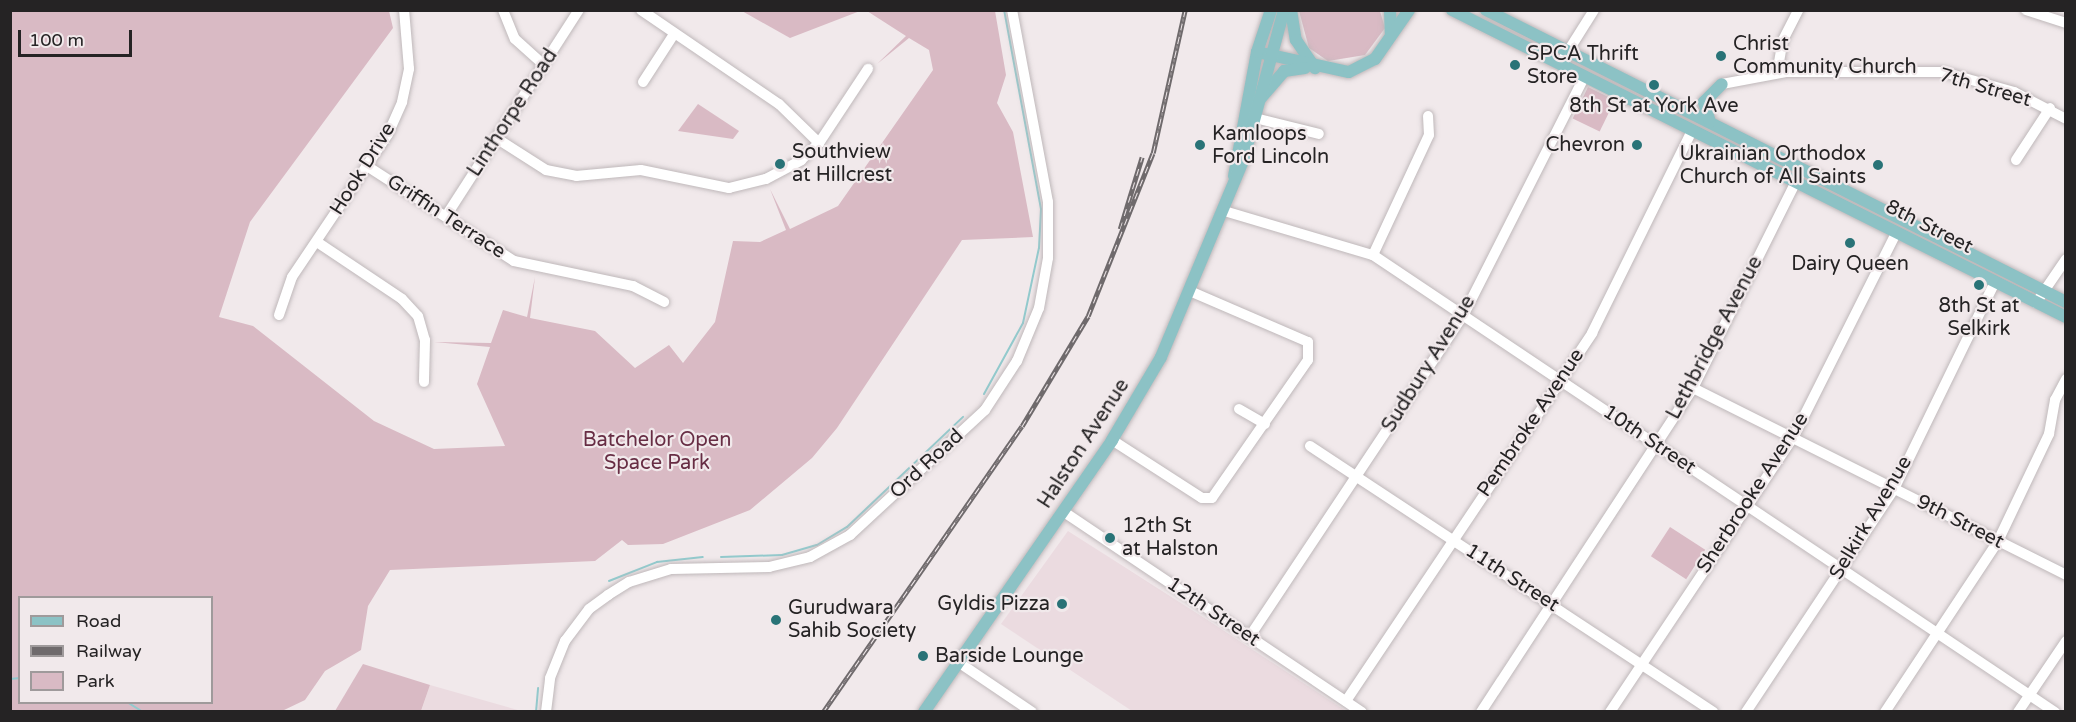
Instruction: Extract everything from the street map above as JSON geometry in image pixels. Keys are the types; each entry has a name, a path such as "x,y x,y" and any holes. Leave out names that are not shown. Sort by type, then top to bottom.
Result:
{"main road":[{"name":"Halston Avenue","path":"924,711 1112,440 1192,292 1224,210 1234,176 1271,10"},
{"name":"Halston Avenue","path":"1249,116 1258,102 1263,53 1284,10"},
{"path":"1291,10 1296,40 1315,68"},
{"path":"1390,10 1391,34"},
{"path":"1263,53 1333,72 1362,68 1409,10"},
{"name":"8th Street","path":"1452,10 2066,317"},
{"name":"8th Street","path":"1486,10 2066,302"},
{"path":"1258,102 1284,71 1315,68"},
{"path":"1710,122 1704,102 1722,84"}],"street":[{"name":"Hook Drive","path":"279,315 292,277 366,166 402,102 410,69 404,10"},
{"path":"502,10 515,39 544,65"},
{"name":"Linthorpe Road","path":"446,216 579,10"},
{"path":"641,10 779,104 819,143"},
{"name":"Ord Road","path":"546,711 550,678 565,641 607,596 629,582 671,570 769,567 810,557 850,535 992,400 1017,362 1034,318 1048,258 1048,202 1012,10"},
{"path":"1560,64 1594,10"},
{"path":"1786,72 1779,62 1782,40 1798,10"},
{"path":"2026,10 2066,23"},
{"path":"643,82 674,34"},
{"path":"496,138 546,170 576,176 641,170 729,188 766,179 819,143 868,69"},
{"name":"7th Street","path":"1722,84 1786,72 1943,72 2050,108 2066,119"},
{"name":"Sudbury Avenue","path":"1250,636 1463,316 1584,77"},
{"path":"2016,160 2050,108"},
{"path":"1249,116 1319,134"},
{"path":"1373,255 1429,135 1428,116"},
{"name":"Pembroke Avenue","path":"1346,701 1592,333 1692,131"},
{"name":"Griffin Terrace","path":"366,166 514,261 633,286 664,302"},
{"name":"Lethbridge Avenue","path":"1481,711 1693,388 1802,169"},
{"name":"10th Street","path":"1224,210 1373,255 2055,711"},
{"name":"Sherbrooke Avenue","path":"1610,711 1793,438 1896,233"},
{"path":"317,242 402,299 418,316 425,340 424,382"},
{"path":"2036,303 2066,259"},
{"name":"Selkirk Avenue","path":"1746,711 1894,489 1995,282"},
{"path":"1112,440 1202,498 1212,498 1308,360 1311,346 1192,292"},
{"path":"1885,711 1998,541 2049,434 2055,400 2066,379"},
{"name":"9th Street","path":"1693,388 2066,575"},
{"path":"1239,409 1265,424"},
{"name":"11th Street","path":"1310,446 1713,711"},
{"name":"12th Street","path":"1064,512 1362,711"},
{"path":"2018,711 2066,641"},
{"path":"958,662 1032,711"}],"shaded area":[{"path":"1068,531 1346,711 1132,711 1001,624"},
{"path":"430,685 521,711 421,712"}],"green space":[{"name":"Batchelor Open Space Park","path":"10,11 389,11 393,28 250,222 219,317 253,326 374,421 434,449 505,446 477,384 490,347 434,342 491,343 503,310 527,317 535,277 530,318 595,331 635,368 669,345 683,363 715,322 733,241 760,242 786,230 770,189 790,229 838,206 933,70 929,50 909,38 877,64 906,36 867,11 995,11 1006,75 997,103 1013,132 1033,237 962,240 837,428 812,458 750,510 663,544 628,545 622,540 595,561 390,570 368,606 361,650 325,671 305,700 282,711 11,711"},
{"path":"742,11 860,11 790,38"},
{"path":"1299,11 1380,11 1385,28 1365,55 1328,61 1309,48"},
{"path":"1588,87 1615,100 1600,132 1573,118"},
{"path":"698,104 739,131 733,139 678,131"},
{"path":"1670,527 1705,550 1686,579 1651,556"},
{"path":"363,664 430,685 421,711 335,711"}],"waterway":[{"path":"984,394 1023,323 1039,248 1041,209 1004,10"},
{"path":"721,557 782,555 817,545 847,527 963,417"},
{"path":"609,581 657,562 703,557"},
{"path":"10,679 18,678"},
{"path":"536,712 538,688"},
{"path":"130,704 143,712"}],"railway":[{"path":"823,712 1022,426 1088,316 1153,153 1185,10"},
{"path":"1120,229 1142,157"}],"place":[{"name":"Christ Community Church","path":"1721,56"},
{"name":"SPCA Thrift Store","path":"1515,65"},
{"name":"8th St at York Ave","path":"1654,85"},
{"name":"Kamloops Ford Lincoln","path":"1200,145"},
{"name":"Chevron","path":"1637,145"},
{"name":"Southview at Hillcrest","path":"780,164"},
{"name":"Ukrainian Orthodox Church of All Saints","path":"1878,165"},
{"name":"Dairy Queen","path":"1850,243"},
{"name":"8th St at Selkirk","path":"1979,285"},
{"name":"12th St at Halston","path":"1110,538"},
{"name":"Gyldis Pizza","path":"1062,604"},
{"name":"Gurudwara Sahib Society","path":"776,620"},
{"name":"Barside Lounge","path":"923,656"}]}
